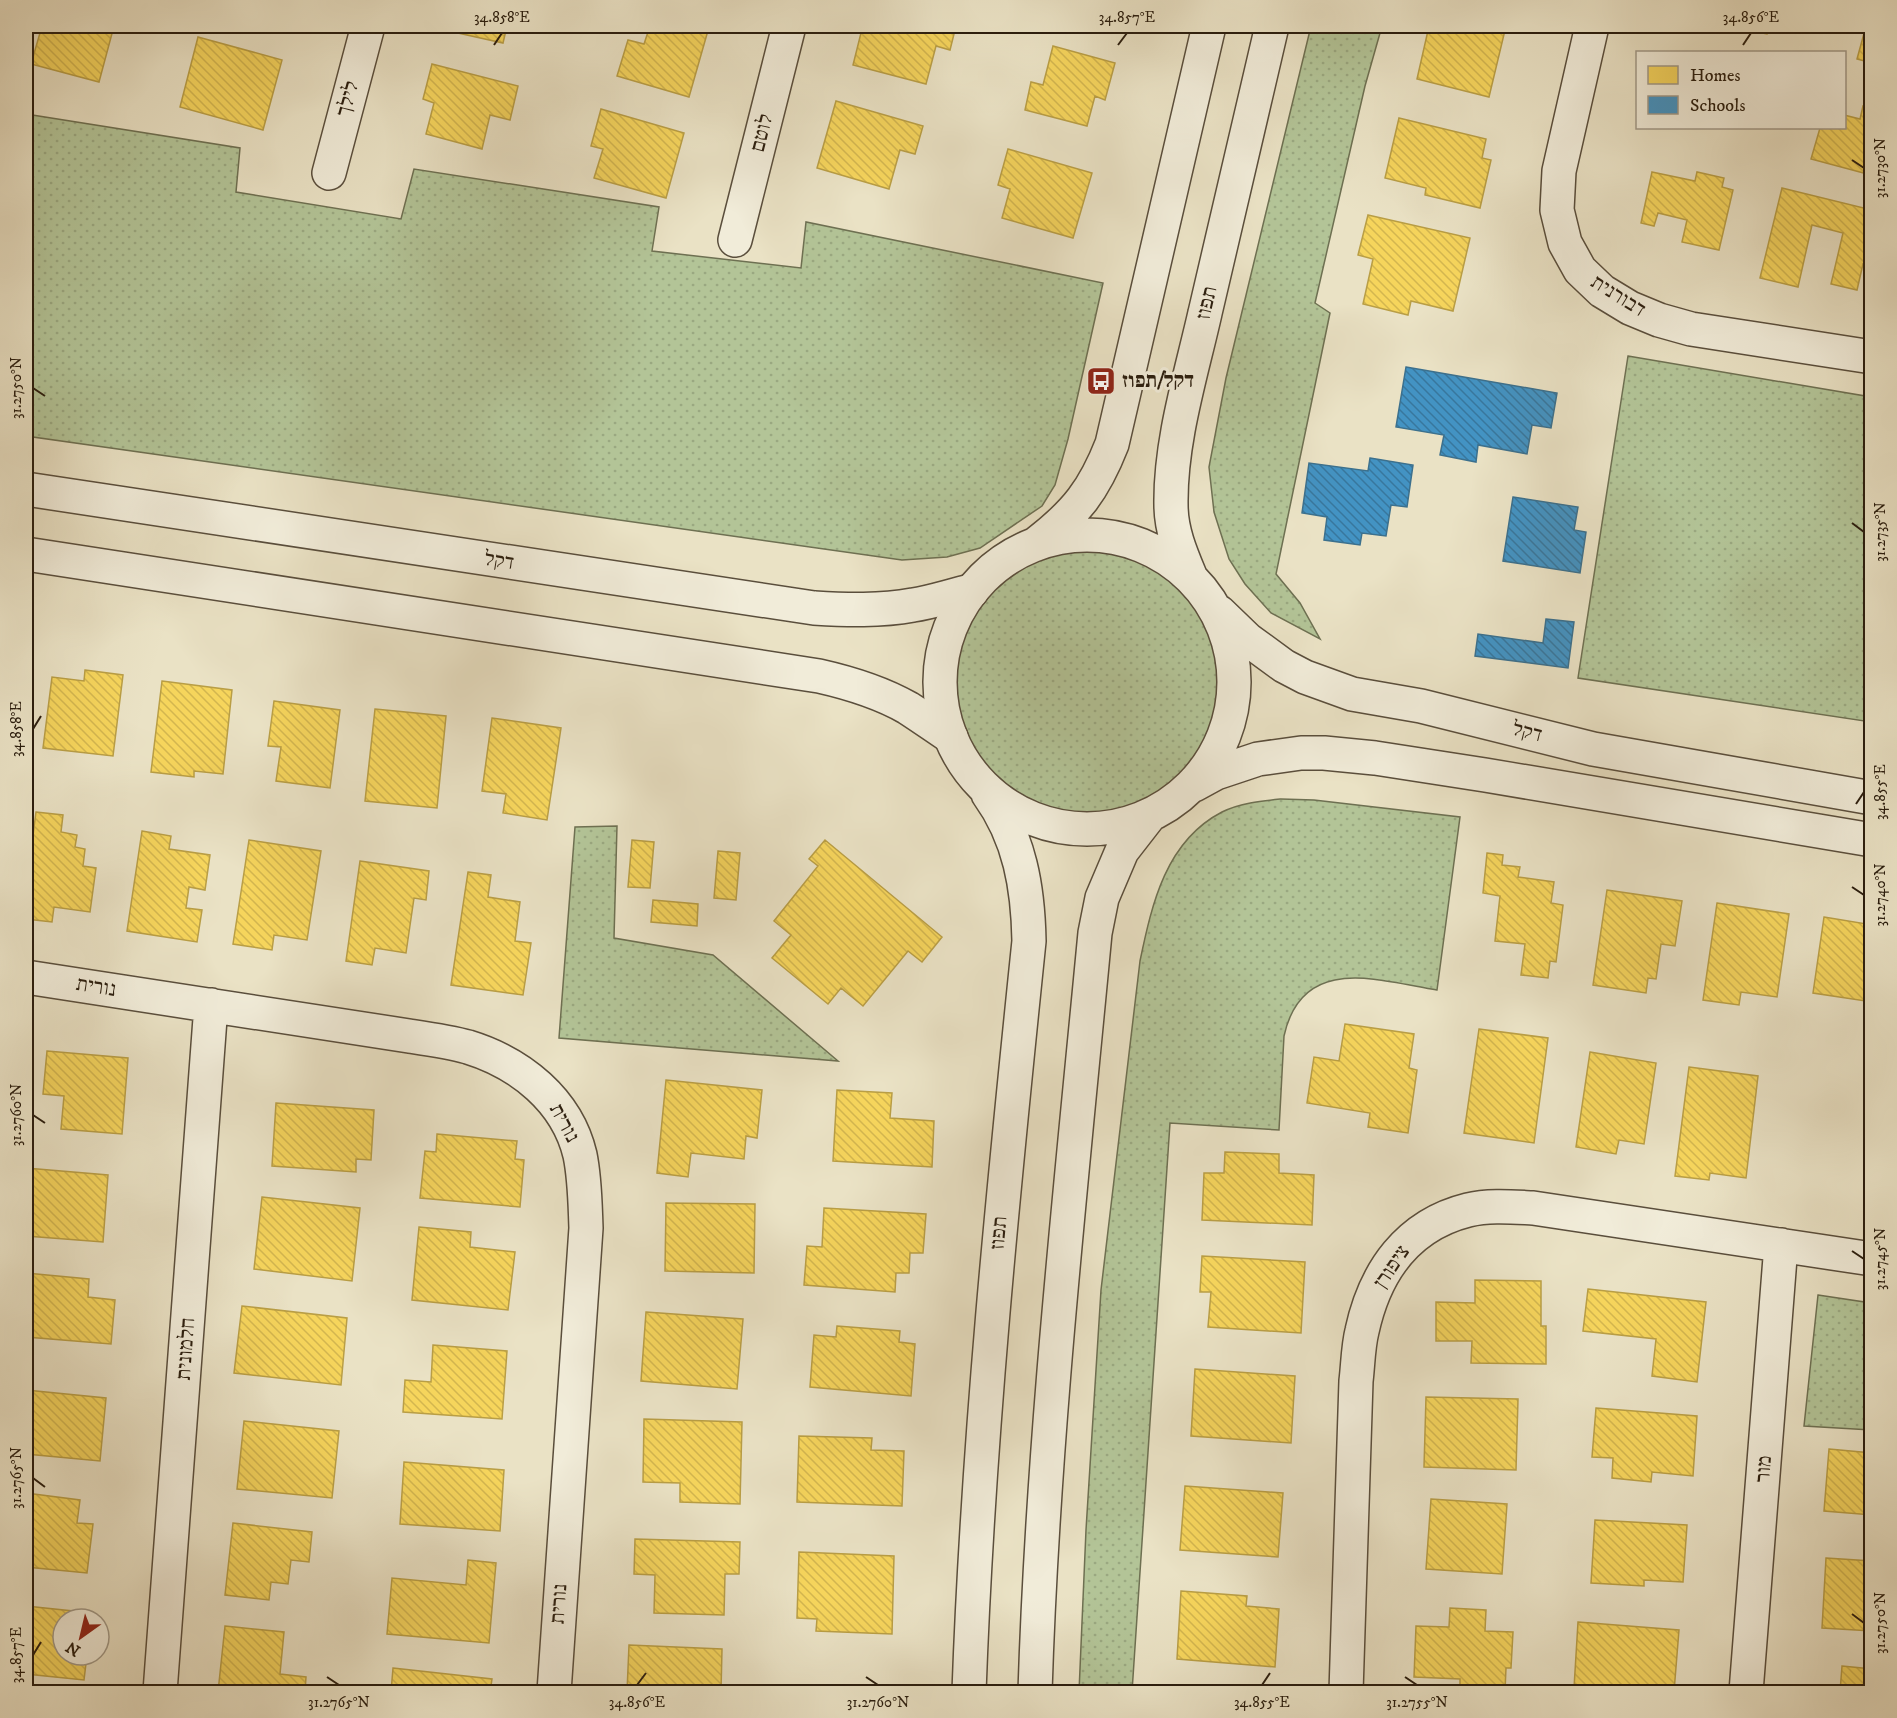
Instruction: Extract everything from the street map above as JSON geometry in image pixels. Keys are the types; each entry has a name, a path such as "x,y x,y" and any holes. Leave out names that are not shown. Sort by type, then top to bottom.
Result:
{"street":[{"name":"לילך","path":"329,173 368,26"},
{"name":"לוטם","path":"735,240 789,26"},
{"path":"1032,546 1065,520 1087,495 1112,444 1209,26"},
{"name":"תפוז","path":"1201,591 1175,540 1171,506 1172,473 1194,361 1272,26"},
{"name":"דבורנית","path":"1592,26 1559,171 1557,210 1565,243 1580,270 1602,291 1629,308 1659,320 1691,329 1872,357"},
{"name":"דקל","path":"26,489 814,608 868,610 892,608 915,605 972,591"},
{"path":"1190,788 1209,765 1223,739 1232,711 1234,683 1231,655 1224,628 1201,591 1169,561 1143,546 1115,538 1087,535 1058,538 1032,546 1006,559 984,577 965,600 951,626 943,653 940,682 942,710 951,737 964,762 982,785 1005,804 1031,818 1059,826 1088,829 1115,827 1143,819 1168,806 1190,788 1216,773 1258,759 1301,753 1324,753 1375,758 1485,775 1872,840"},
{"path":"26,554 819,676 885,696 908,708 951,737"},
{"name":"דקל","path":"1201,591 1230,624 1264,653 1305,677 1352,694 1421,706 1593,749 1872,798"},
{"name":"תפוז","path":"969,1692 975,1552 988,1364 1029,941 1027,899 1022,868 1006,824 982,785"},
{"path":"1035,1692 1041,1545 1054,1358 1095,933 1102,898 1122,851 1150,815"},
{"name":"נורית","path":"26,977 469,1047 513,1066 546,1091 567,1120 579,1153 585,1190 586,1228 569,1448 554,1692"},
{"name":"חלמונית","path":"160,1692 211,1005"},
{"name":"ציפורן","path":"1346,1692 1356,1381 1362,1331 1374,1291 1392,1258 1415,1235 1441,1219 1470,1210 1501,1207 1533,1208 1872,1259"},
{"name":"מור","path":"1746,1692 1781,1245"}],"green space":[{"path":"1311,26 1382,26 1365,86 1315,303 1330,313 1276,574 1300,603 1320,639 1271,613 1245,584 1229,559 1214,512 1209,467 1226,378"},
{"path":"26,114 240,148 236,192 401,219 414,169 659,207 652,251 801,268 806,222 1103,283 1068,439 1055,485 1042,506 980,548 947,557 902,560 26,436"},
{"path":"1628,356 1871,397 1871,722 1578,678"},
{"path":"1087,547 1113,550 1139,557 1162,570 1183,586 1199,607 1212,630 1219,656 1222,682 1219,708 1212,734 1199,757 1183,778 1162,794 1139,807 1113,814 1087,817 1061,814 1035,807 1012,794 991,778 975,757 962,734 955,708 952,682 955,656 962,630 975,607 991,586 1012,570 1035,557 1061,550"},
{"path":"1281,799 1314,800 1460,817 1437,990 1367,979 1345,978 1324,983 1307,993 1293,1010 1284,1036 1279,1130 1170,1123 1132,1692 1079,1692 1086,1530 1101,1290 1140,961 1156,896 1164,876 1187,839 1203,824 1236,806"},
{"path":"617,826 614,938 713,955 838,1061 559,1038 575,827"},
{"path":"1818,1295 1871,1303 1871,1430 1804,1426"}],"building: Homes":[{"path":"42,26 114,26 99,82 31,64"},
{"path":"435,26 507,26 503,43 435,28"},
{"path":"650,26 709,27 689,97 617,76 628,40 644,44"},
{"path":"855,26 956,26 950,50 936,46 926,84 853,65 861,33 853,32"},
{"path":"1429,26 1506,26 1489,97 1417,79"},
{"path":"1725,26 1769,26 1767,34"},
{"path":"1866,26 1872,26 1872,63 1857,59"},
{"path":"198,37 282,60 263,130 180,107"},
{"path":"1053,46 1115,63 1105,100 1095,96 1087,126 1025,110 1031,82 1043,85"},
{"path":"432,64 518,86 510,120 490,115 482,149 426,134 434,103 423,99"},
{"path":"836,101 923,126 915,154 900,150 889,189 817,168"},
{"path":"1863,106 1872,109 1871,175 1811,159 1820,129 1846,129 1846,116 1860,119"},
{"path":"601,109 684,133 666,198 594,178 603,149 591,146"},
{"path":"1399,118 1486,139 1482,158 1491,160 1480,208 1425,195 1426,188 1385,178"},
{"path":"1008,149 1092,173 1073,238 1002,218 1010,189 998,185"},
{"path":"1652,172 1695,181 1697,172 1724,178 1722,187 1733,190 1719,250 1682,242 1687,220 1658,213 1654,226 1641,223"},
{"path":"1782,188 1872,210 1872,266 1863,264 1857,290 1831,284 1843,233 1812,225 1798,287 1760,278"},
{"path":"1368,215 1470,238 1453,311 1411,301 1408,315 1363,304 1373,259 1358,255"},
{"path":"85,670 123,675 113,756 43,748 52,677 84,681"},
{"path":"162,681 232,690 223,774 194,771 194,777 151,772"},
{"path":"274,701 340,710 330,788 276,781 281,747 268,746"},
{"path":"375,709 446,716 437,808 365,801"},
{"path":"492,718 561,728 547,820 503,813 506,794 482,791"},
{"path":"36,812 63,815 61,832 77,835 75,847 85,849 83,866 96,868 90,912 54,907 52,922 26,919 26,889"},
{"path":"142,831 171,836 169,849 210,855 205,890 189,887 186,908 202,910 197,942 127,931"},
{"path":"249,840 321,851 307,940 274,935 272,950 233,944"},
{"path":"632,840 654,842 650,888 628,887"},
{"path":"825,840 942,937 922,962 908,951 863,1006 841,988 828,1004 772,958 791,935 774,921 818,866 809,859"},
{"path":"718,851 740,853 736,900 714,898"},
{"path":"1487,853 1503,855 1502,865 1520,867 1518,877 1554,882 1551,903 1563,905 1556,962 1550,961 1548,978 1521,975 1525,944 1495,941 1500,896 1483,893"},
{"path":"360,861 429,871 426,900 414,898 406,953 375,948 372,965 346,961"},
{"path":"468,872 491,875 488,897 520,902 515,941 531,943 523,995 451,985"},
{"path":"1607,890 1682,901 1675,946 1661,944 1656,979 1648,978 1646,993 1593,985"},
{"path":"653,900 698,904 697,926 651,922"},
{"path":"1717,903 1789,914 1777,997 1741,992 1739,1005 1703,1000"},
{"path":"1824,917 1867,924 1865,941 1872,942 1872,1002 1813,993"},
{"path":"1345,1024 1414,1034 1409,1068 1417,1070 1408,1133 1368,1127 1370,1113 1307,1103 1314,1057 1339,1061"},
{"path":"1479,1029 1548,1038 1534,1143 1464,1133"},
{"path":"47,1051 128,1058 122,1134 61,1129 64,1096 43,1094"},
{"path":"1590,1052 1656,1063 1644,1144 1619,1140 1616,1154 1576,1147"},
{"path":"1689,1067 1758,1076 1746,1178 1710,1173 1709,1180 1675,1176"},
{"path":"666,1080 762,1090 757,1138 746,1136 744,1159 691,1153 688,1177 657,1173"},
{"path":"837,1090 892,1093 890,1118 934,1121 932,1167 833,1161"},
{"path":"276,1103 374,1110 371,1160 356,1159 356,1172 272,1166"},
{"path":"437,1134 517,1141 515,1159 524,1160 520,1207 420,1198 425,1151 436,1152"},
{"path":"1225,1152 1279,1154 1279,1173 1314,1175 1312,1225 1202,1220 1204,1173 1224,1173"},
{"path":"26,1168 108,1175 103,1242 26,1236"},
{"path":"262,1197 360,1208 352,1281 254,1269"},
{"path":"666,1203 755,1204 754,1273 665,1271"},
{"path":"824,1208 926,1214 923,1253 910,1253 909,1273 896,1273 895,1292 804,1285 807,1246 822,1247"},
{"path":"419,1227 471,1232 470,1247 515,1252 508,1310 412,1300"},
{"path":"1202,1256 1305,1262 1301,1333 1208,1327 1211,1292 1200,1292"},
{"path":"26,1273 89,1279 88,1297 115,1300 111,1344 26,1337"},
{"path":"1475,1280 1541,1281 1541,1326 1546,1326 1546,1364 1471,1363 1472,1341 1436,1341 1436,1302 1475,1303"},
{"path":"1588,1289 1706,1302 1697,1382 1652,1376 1656,1339 1583,1331"},
{"path":"242,1306 347,1318 341,1385 234,1373"},
{"path":"646,1312 743,1319 737,1389 641,1381"},
{"path":"837,1326 900,1331 899,1342 915,1344 911,1396 810,1387 814,1335 836,1337"},
{"path":"433,1345 507,1351 502,1419 403,1412 405,1380 431,1382"},
{"path":"1195,1369 1295,1376 1291,1443 1191,1436"},
{"path":"26,1390 106,1398 100,1461 26,1454"},
{"path":"1426,1397 1518,1399 1516,1470 1424,1467"},
{"path":"1596,1408 1697,1416 1693,1476 1652,1472 1651,1482 1612,1478 1613,1458 1592,1457"},
{"path":"644,1419 742,1422 740,1504 680,1502 680,1483 643,1482"},
{"path":"244,1421 339,1431 332,1498 237,1489"},
{"path":"799,1436 872,1438 871,1450 904,1451 902,1506 797,1502"},
{"path":"1829,1449 1872,1453 1872,1515 1824,1511"},
{"path":"404,1462 504,1470 500,1531 400,1524"},
{"path":"1185,1486 1283,1493 1278,1557 1180,1550"},
{"path":"26,1493 80,1500 77,1523 93,1524 87,1573 26,1567"},
{"path":"1431,1499 1507,1504 1502,1574 1426,1569"},
{"path":"1595,1520 1687,1525 1683,1582 1644,1580 1644,1586 1591,1583"},
{"path":"233,1523 312,1532 309,1562 291,1560 288,1584 271,1582 269,1600 225,1595"},
{"path":"635,1539 740,1542 739,1574 725,1574 724,1615 654,1613 655,1575 634,1574"},
{"path":"799,1552 894,1556 892,1634 816,1631 817,1619 797,1618"},
{"path":"1826,1558 1872,1561 1872,1631 1822,1628"},
{"path":"468,1560 496,1563 489,1643 387,1634 392,1578 466,1585"},
{"path":"1181,1591 1247,1596 1246,1606 1279,1609 1275,1667 1177,1659"},
{"path":"26,1606 51,1609 51,1667 86,1667 84,1680 26,1674"},
{"path":"1450,1608 1486,1610 1485,1631 1513,1632 1511,1668 1506,1668 1505,1691 1460,1690 1460,1679 1414,1677 1416,1626 1449,1627"},
{"path":"1578,1622 1679,1630 1674,1692 1574,1688"},
{"path":"225,1626 284,1632 280,1674 306,1677 305,1692 218,1692"},
{"path":"629,1645 722,1649 721,1692 627,1692"},
{"path":"1842,1666 1872,1669 1872,1692 1840,1692"},
{"path":"393,1668 492,1679 490,1692 391,1692"}],"building: Schools":[{"path":"1406,367 1557,393 1551,428 1532,425 1527,454 1478,445 1476,462 1440,455 1444,435 1396,427"},
{"path":"1370,458 1413,465 1407,507 1391,505 1386,536 1362,533 1360,545 1324,540 1327,517 1302,513 1309,463 1368,471"},
{"path":"1513,497 1578,507 1574,530 1586,532 1580,573 1503,561"},
{"path":"1546,619 1574,622 1568,668 1475,656 1478,634 1543,643"}],"place":[{"name":"דקל/תפוז","path":"1101,381"}]}
